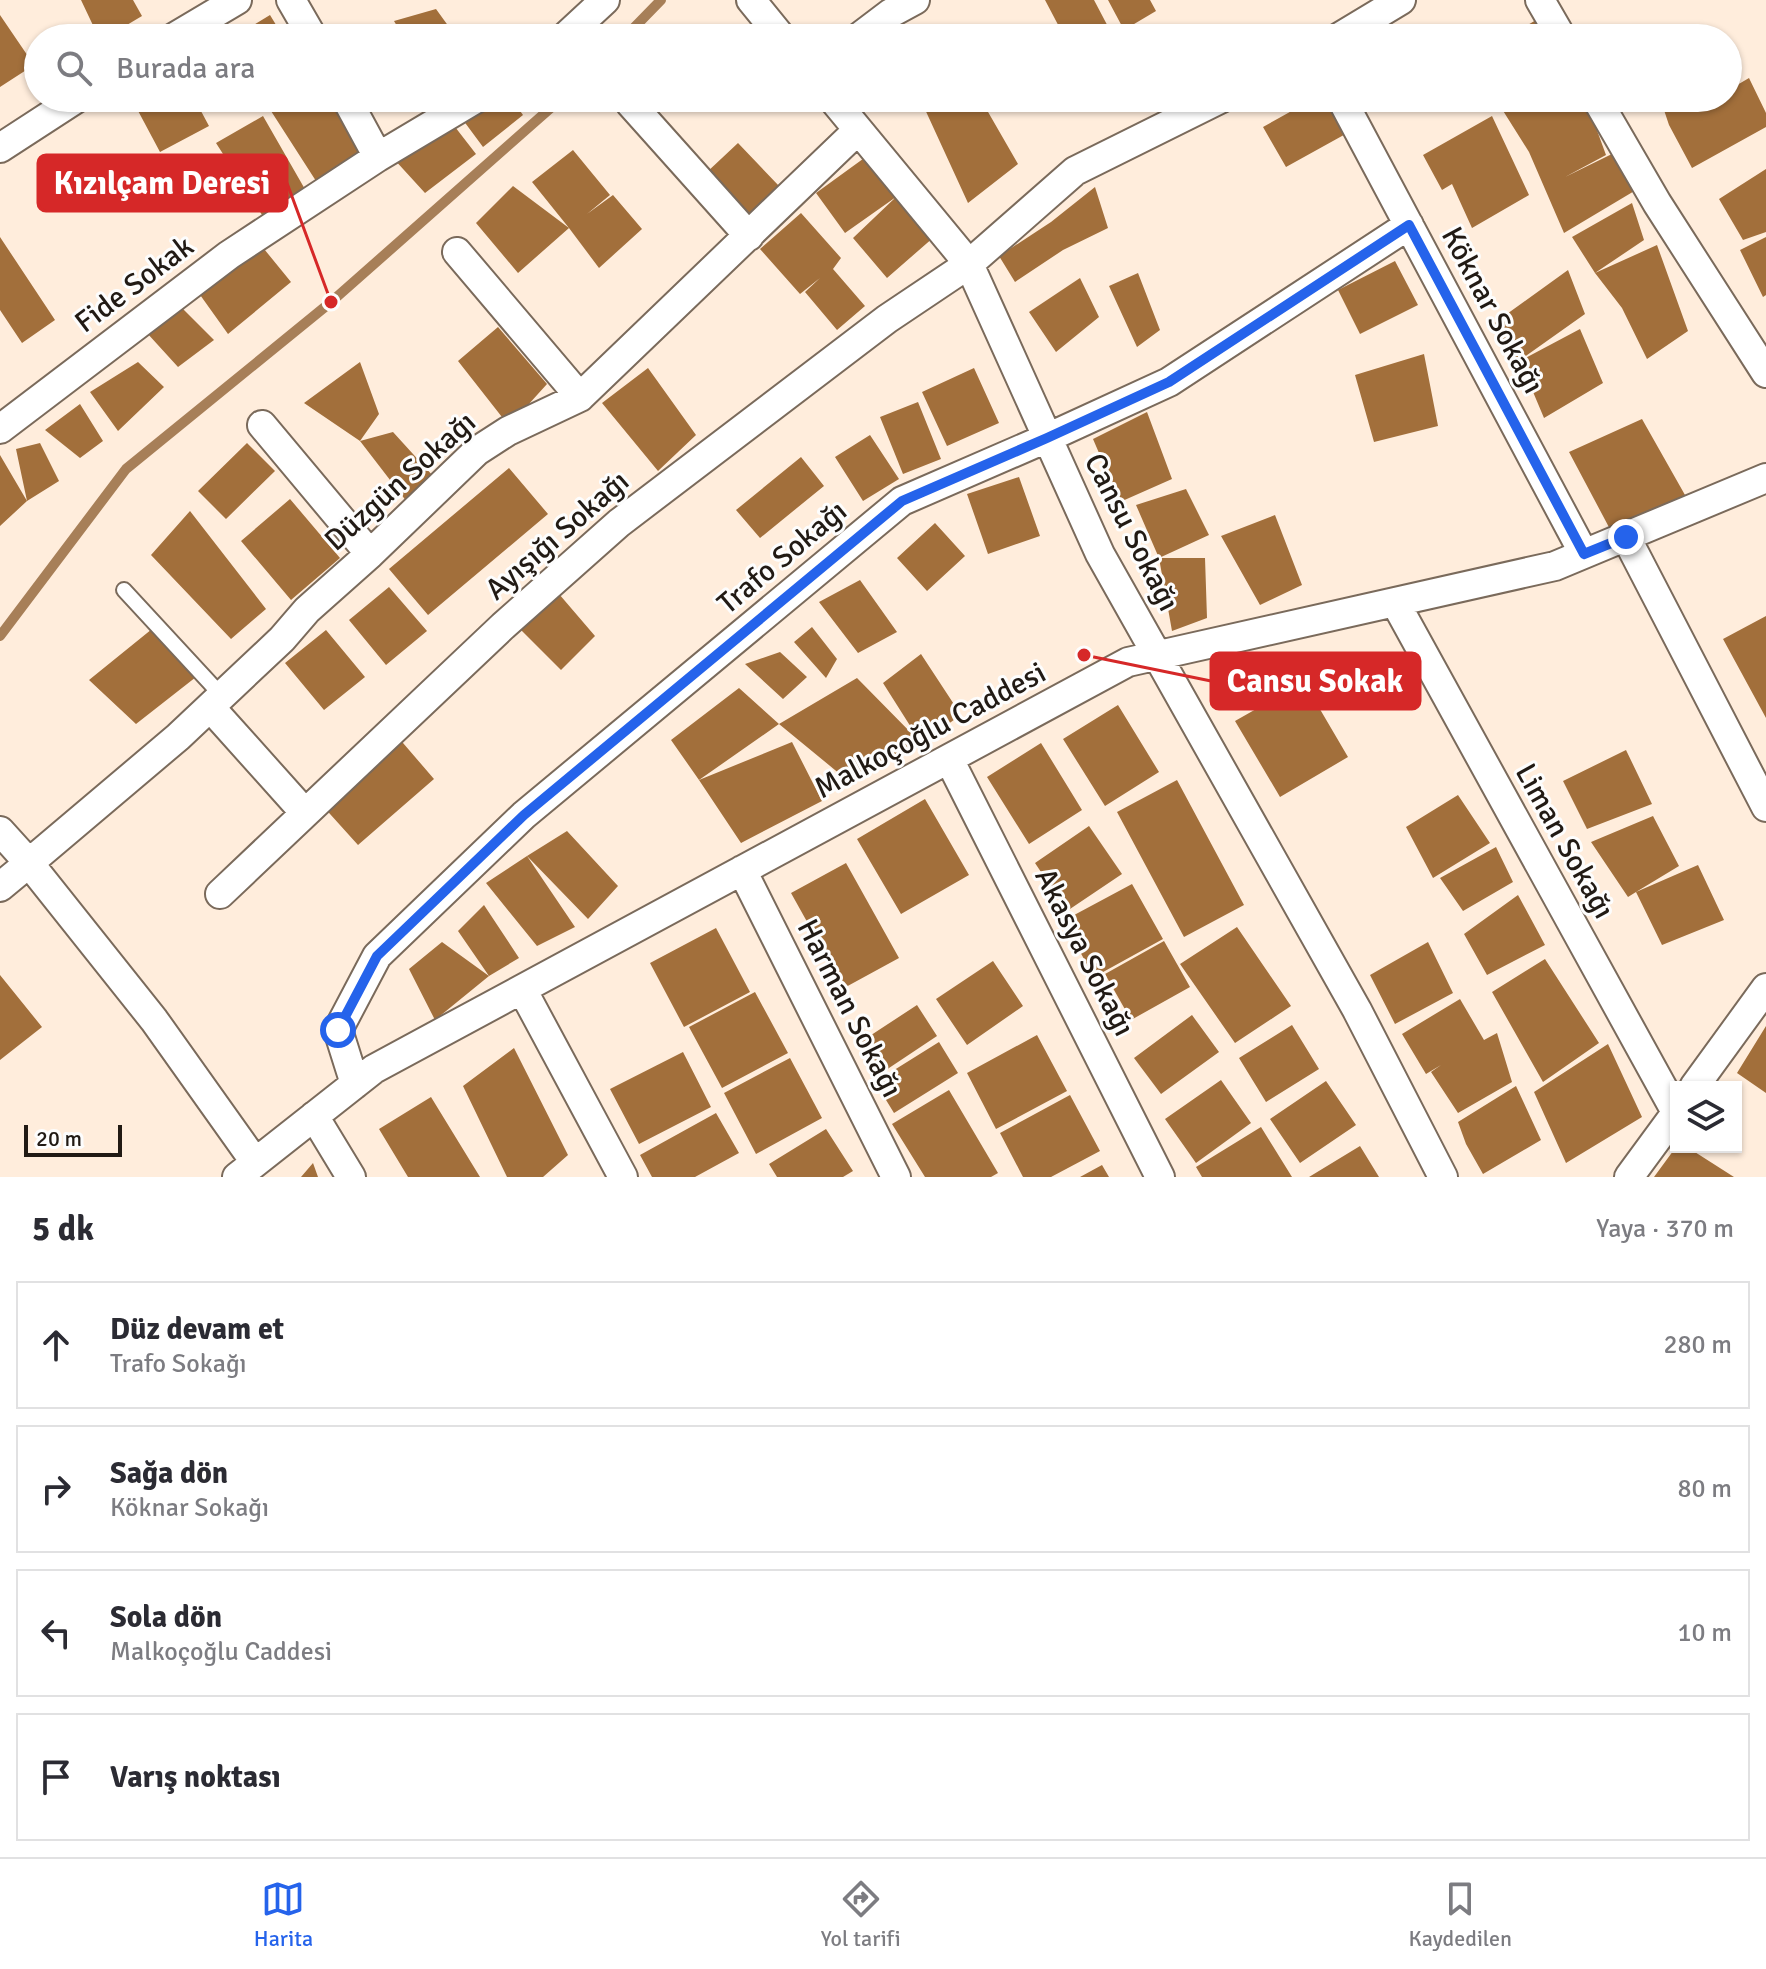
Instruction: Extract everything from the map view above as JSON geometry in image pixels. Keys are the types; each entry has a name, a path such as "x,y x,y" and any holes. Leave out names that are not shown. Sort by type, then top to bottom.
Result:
{"street":[{"path":"197,24 237,0"},
{"path":"291,0 305,24"},
{"path":"579,24 605,0"},
{"path":"751,0 771,24"},
{"path":"876,24 915,0"},
{"path":"1361,24 1401,0"},
{"path":"1540,0 1554,24"},
{"path":"0,148 55,112"},
{"path":"354,112 378,157"},
{"name":"Fide Sokak","path":"0,429 229,255 378,157 454,112"},
{"path":"638,112 749,236"},
{"path":"843,112 969,264"},
{"name":"Ayışığı Sokağı","path":"220,894 503,626 619,523 887,319 969,264 1075,171 1194,112"},
{"name":"Köknar Sokağı","path":"1348,112 1584,554"},
{"path":"1604,112 1657,203 1766,373"},
{"name":"Düzgün Sokağı","path":"0,887 216,701 282,639 307,610 477,451 508,431 580,397 858,130"},
{"name":"Trafo Sokağı","path":"355,1084 338,1030 377,956 524,815 902,501 1169,382 1409,225"},
{"path":"457,252 580,397"},
{"name":"Cansu Sokağı","path":"969,264 1100,554 1357,1010 1443,1177"},
{"path":"262,425 370,554"},
{"name":"Malkoçoğlu Caddesi","path":"246,1170 374,1069 1128,662 1555,566 1766,478"},
{"path":"1626,537 1766,807"},
{"name":"Liman Sokağı","path":"1395,602 1670,1101"},
{"path":"216,701 305,813"},
{"name":"Akasya Sokağı","path":"949,759 1160,1177"},
{"path":"0,831 154,1020 246,1170"},
{"name":"Harman Sokağı","path":"742,870 896,1177"},
{"path":"1698,1081 1766,988"},
{"path":"522,989 623,1177"},
{"path":"314,1116 351,1177"},
{"path":"1629,1177 1670,1120"}],"lane":[{"path":"124,590 216,701"}],"building":[{"path":"81,0 133,0 142,16 129,24 92,24"},
{"path":"1045,0 1094,0 1107,24 1058,24"},
{"path":"1108,0 1150,0 1156,11 1134,24 1121,24"},
{"path":"436,9 447,24 396,24 394,21"},
{"path":"0,15 24,50 24,71 0,87"},
{"path":"270,15 275,24 255,24"},
{"path":"1541,17 1545,24 1529,24"},
{"path":"1749,78 1766,113 1766,127 1692,168 1665,112 1742,112 1742,82"},
{"path":"139,112 202,112 209,126 160,152"},
{"path":"272,112 344,112 367,149 316,181"},
{"path":"475,112 521,112 523,115 483,147 463,120"},
{"path":"926,112 988,112 1018,164 968,203"},
{"path":"1290,112 1341,112 1351,131 1286,167 1263,127"},
{"path":"1504,112 1591,112 1606,155 1565,177 1614,153 1636,190 1564,233 1529,152"},
{"path":"263,116 306,191 264,218 216,143"},
{"path":"1492,116 1529,195 1472,228 1452,184 1442,190 1423,155"},
{"path":"452,123 476,154 425,193 393,158"},
{"path":"738,143 779,186 747,216 706,173"},
{"path":"573,150 610,195 587,214 613,195 642,229 599,268 532,182"},
{"path":"867,156 934,237 887,278 853,238 896,197 845,233 816,193"},
{"path":"1766,169 1766,232 1743,240 1719,199"},
{"path":"513,186 569,228 518,273 476,223"},
{"path":"1095,187 1108,228 1063,250 1015,282 999,256 1051,222"},
{"path":"1632,203 1644,240 1595,273 1572,237"},
{"path":"801,213 841,258 833,269 865,306 837,330 805,292 820,278 800,294 760,249"},
{"path":"0,237 55,320 22,343 0,310"},
{"path":"1766,237 1766,295 1763,297 1740,250"},
{"path":"260,244 291,282 228,334 198,292"},
{"path":"1657,245 1688,331 1647,359 1622,308 1595,273"},
{"path":"1395,261 1418,305 1360,334 1338,290"},
{"path":"1568,270 1585,314 1513,365 1493,324"},
{"path":"1138,273 1160,330 1137,347 1109,286"},
{"path":"1080,278 1099,317 1056,352 1029,312"},
{"path":"177,303 214,340 178,367 147,333"},
{"path":"498,327 547,384 509,426 458,361"},
{"path":"1580,329 1603,383 1544,418 1520,361"},
{"path":"1424,354 1438,426 1374,442 1355,375"},
{"path":"138,362 164,387 118,431 90,392"},
{"path":"360,362 379,414 360,441 304,403"},
{"path":"648,368 696,435 658,471 602,403"},
{"path":"974,368 999,423 947,446 922,392"},
{"path":"918,402 941,459 903,474 880,417"},
{"path":"80,404 103,441 80,458 45,430"},
{"path":"1147,412 1172,479 1120,502 1093,439"},
{"path":"1642,419 1685,495 1611,531 1569,452"},
{"path":"393,432 433,476 407,502 360,441"},
{"path":"870,435 899,479 863,501 835,457"},
{"path":"40,443 59,481 27,501 16,449"},
{"path":"247,443 275,471 226,519 198,491"},
{"path":"0,455 27,501 0,526"},
{"path":"801,457 824,486 760,538 736,510"},
{"path":"509,468 548,514 428,615 389,569"},
{"path":"1019,477 1040,536 988,554 967,494"},
{"path":"1186,489 1209,535 1159,558 1136,505"},
{"path":"290,499 340,558 291,600 241,541"},
{"path":"190,511 266,609 231,639 151,555"},
{"path":"1275,515 1302,585 1260,605 1221,536"},
{"path":"935,523 965,556 927,591 897,558"},
{"path":"1159,558 1205,558 1207,618 1172,631"},
{"path":"860,580 897,632 858,653 819,602"},
{"path":"389,587 427,631 386,665 349,620"},
{"path":"559,594 595,636 561,670 517,626"},
{"path":"1766,616 1766,718 1723,639"},
{"path":"812,627 837,659 826,678 794,642"},
{"path":"152,629 196,677 136,724 89,680"},
{"path":"326,630 365,677 324,710 285,663"},
{"path":"780,652 807,677 783,699 745,664"},
{"path":"921,654 961,715 921,743 883,683"},
{"path":"857,678 921,743 852,784 779,724"},
{"path":"1304,682 1348,757 1280,797 1235,721"},
{"path":"739,688 779,724 699,780 671,740"},
{"path":"1118,705 1159,772 1105,806 1063,739"},
{"path":"397,736 434,779 358,845 321,804"},
{"path":"792,742 822,801 741,843 699,780"},
{"path":"1041,743 1082,810 1029,844 987,777"},
{"path":"1626,750 1652,804 1587,829 1563,781"},
{"path":"1177,780 1244,905 1184,937 1117,812"},
{"path":"1458,795 1490,843 1433,878 1406,827"},
{"path":"925,799 969,875 901,914 857,839"},
{"path":"1653,816 1679,866 1628,897 1591,842"},
{"path":"1089,826 1122,874 1067,911 1035,863"},
{"path":"567,831 618,886 588,919 527,856"},
{"path":"1496,847 1513,882 1463,911 1440,878"},
{"path":"527,856 575,927 537,946 486,883"},
{"path":"846,863 899,958 844,988 791,893"},
{"path":"1698,865 1724,920 1662,945 1636,892"},
{"path":"1132,884 1163,939 1094,977 1063,921"},
{"path":"1518,895 1545,945 1487,975 1464,934"},
{"path":"484,905 519,958 489,976 458,931"},
{"path":"1237,927 1291,1006 1235,1043 1180,964"},
{"path":"716,928 750,992 684,1027 650,963"},
{"path":"1164,941 1190,987 1131,1020 1105,974"},
{"path":"442,942 489,976 435,1020 409,969"},
{"path":"1428,942 1453,993 1395,1024 1370,975"},
{"path":"1545,959 1599,1043 1543,1082 1492,992"},
{"path":"993,961 1023,1006 967,1045 936,999"},
{"path":"0,975 42,1027 0,1060"},
{"path":"755,992 788,1053 722,1088 689,1027"},
{"path":"1460,999 1484,1040 1497,1033 1512,1082 1458,1113 1431,1072 1441,1065 1426,1074 1402,1034"},
{"path":"917,1005 937,1036 880,1074 859,1043"},
{"path":"1192,1015 1219,1052 1161,1094 1134,1058"},
{"path":"1292,1025 1319,1069 1266,1102 1239,1058"},
{"path":"1766,1026 1766,1093 1737,1073"},
{"path":"1037,1035 1067,1091 996,1129 967,1073"},
{"path":"939,1042 958,1073 894,1113 875,1082"},
{"path":"1608,1044 1642,1117 1566,1163 1534,1092"},
{"path":"514,1048 568,1155 543,1177 507,1177 463,1086"},
{"path":"683,1052 711,1107 639,1144 610,1089"},
{"path":"790,1058 822,1118 756,1154 724,1093"},
{"path":"1221,1080 1251,1123 1196,1163 1165,1119"},
{"path":"1326,1081 1356,1125 1300,1163 1270,1119"},
{"path":"1516,1086 1541,1140 1483,1174 1458,1122"},
{"path":"949,1090 998,1173 991,1177 925,1177 892,1124"},
{"path":"1070,1095 1100,1151 1051,1177 1023,1177 1000,1133"},
{"path":"431,1097 480,1177 408,1177 379,1129"},
{"path":"716,1113 739,1153 695,1177 652,1177 640,1155"},
{"path":"1261,1127 1292,1177 1202,1177 1196,1167"},
{"path":"826,1129 853,1171 843,1177 777,1177 769,1164"},
{"path":"1360,1146 1379,1177 1309,1177"},
{"path":"1672,1153 1696,1153 1734,1177 1654,1177"},
{"path":"313,1163 318,1177 301,1177"},
{"path":"1102,1165 1109,1177 1080,1177"}],"waterway":[{"path":"638,24 661,0"},
{"path":"0,636 126,469 331,302 546,112"}],"place":[{"name":"Kızılçam Deresi","path":"331,302"},
{"name":"Cansu Sokak","path":"1084,655"}],"route":[{"path":"338,1030 377,956 524,815 902,501 1169,382 1409,225 1584,554 1626,537"}]}
